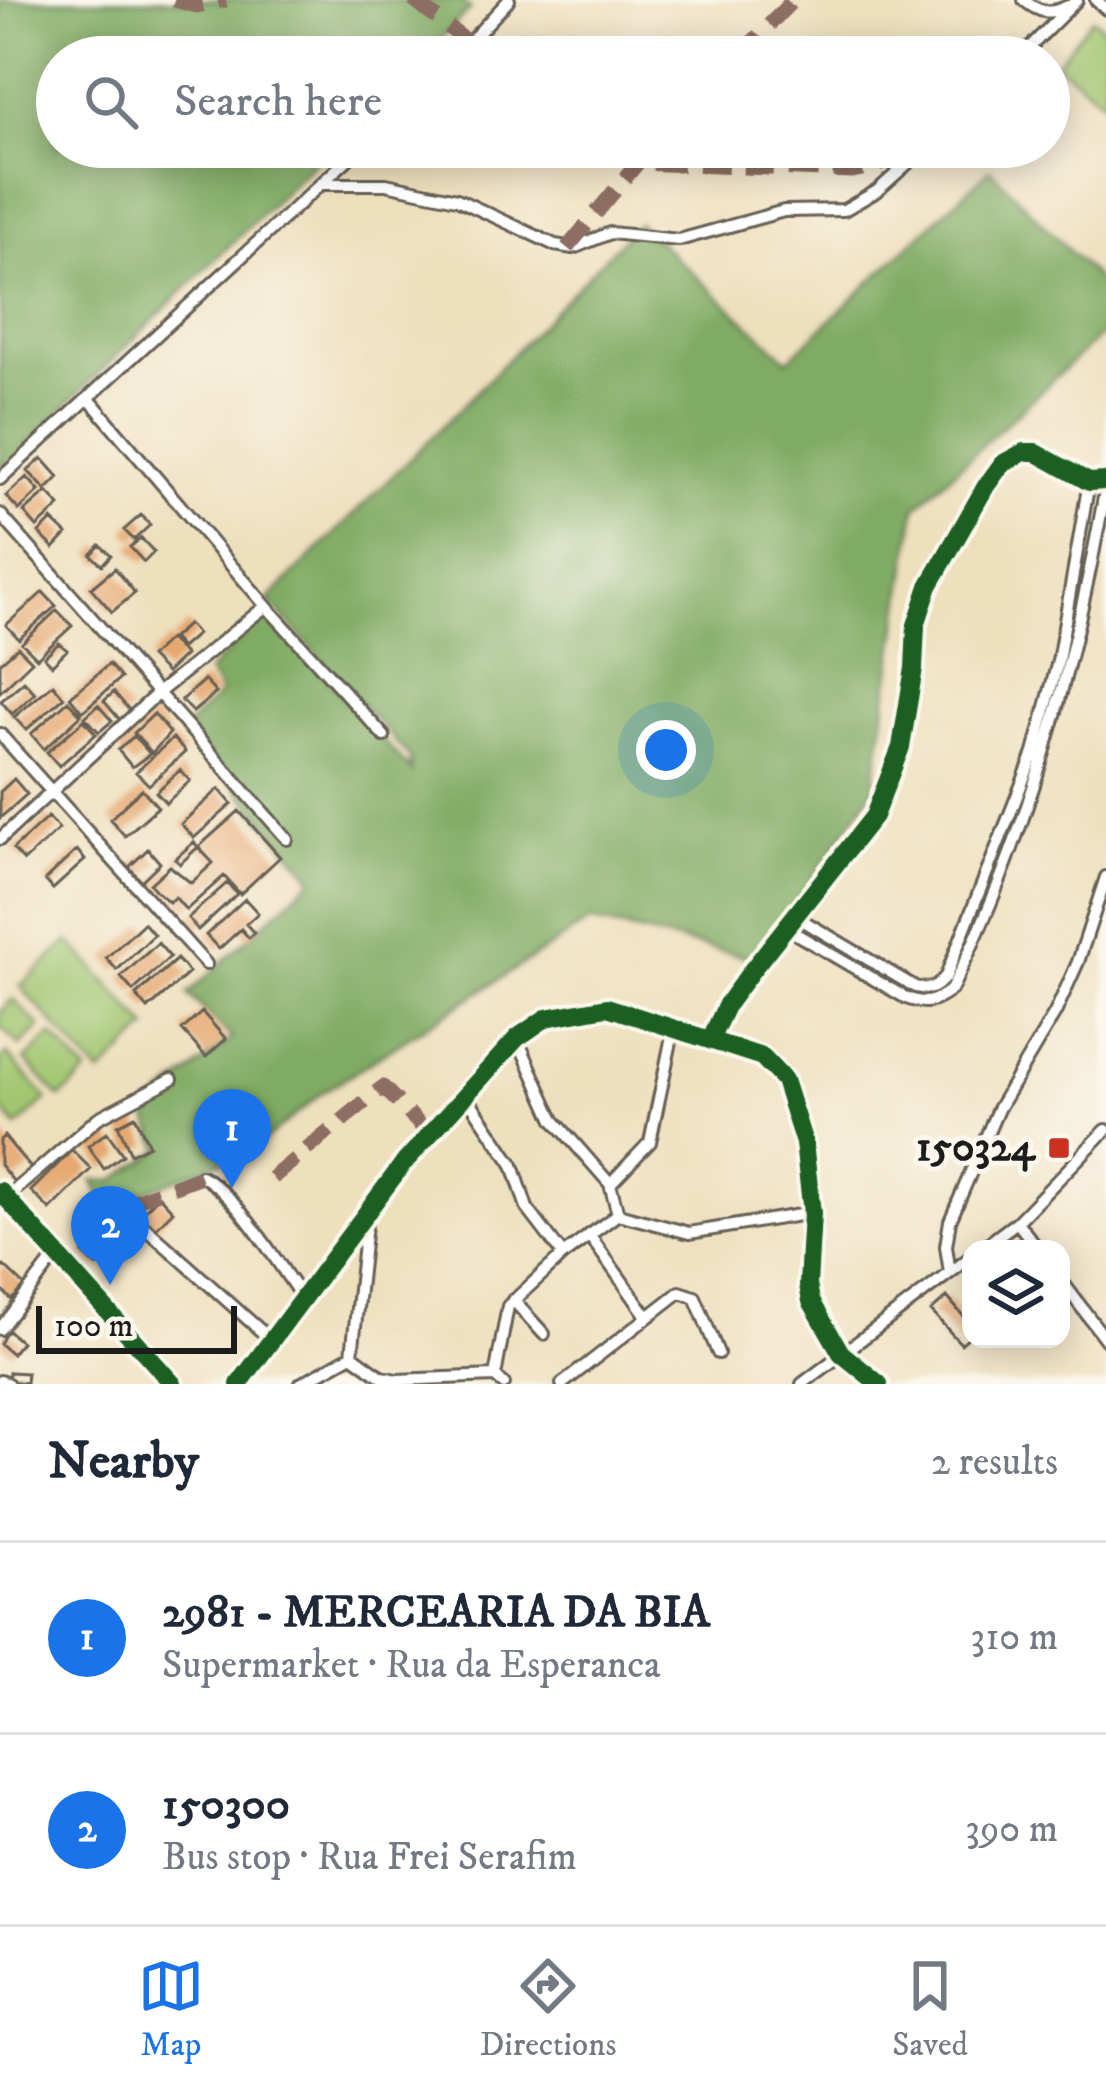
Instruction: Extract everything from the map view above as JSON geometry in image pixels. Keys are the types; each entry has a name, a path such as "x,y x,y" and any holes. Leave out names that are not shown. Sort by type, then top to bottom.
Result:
{"main road":[{"path":"3,1194 173,1384"}],"street":[{"path":"476,36 509,0"},
{"path":"1024,0 1048,13 1074,2"},
{"path":"1096,0 1106,9"},
{"path":"1041,36 1074,2"},
{"path":"0,479 338,168"},
{"path":"321,184 386,184 458,199 573,248 610,233 679,240 784,211 844,210 878,191 903,168"},
{"path":"89,400 384,736"},
{"path":"711,1038 727,1004 795,916 874,816 901,747 916,626 929,586 986,486 1002,464 1024,452 1035,452 1089,482 1106,484 1070,665 1046,756 951,990 924,1004 906,998 786,928"},
{"path":"795,916 915,987 928,990 946,976 1034,753 1058,661 1089,482"},
{"path":"0,514 287,839"},
{"path":"0,838 158,693 266,606"},
{"path":"0,734 206,964"},
{"path":"950,1273 946,1237 950,1221 998,1109 1055,1013 1106,878"},
{"path":"238,1384 428,1133 517,1038 546,1018 608,1007 762,1057 784,1080 803,1142 812,1213 811,1301 841,1353 879,1384"},
{"path":"610,1184 650,1142 674,1027"},
{"path":"517,1038 554,1120 610,1184 618,1214"},
{"path":"3,1194 98,1118 172,1079"},
{"path":"464,1094 513,1165 527,1208 563,1255"},
{"path":"993,1240 1017,1222 1106,1130"},
{"path":"201,1176 213,1181 248,1223 301,1296"},
{"path":"130,1203 130,1214 270,1339"},
{"path":"618,1214 689,1233 812,1213"},
{"path":"352,1355 367,1214"},
{"path":"352,1355 382,1377 397,1380 499,1380 508,1306 563,1255 618,1214"},
{"path":"1017,1222 1031,1240"},
{"path":"589,1235 647,1316"},
{"path":"0,1329 57,1254"},
{"path":"802,1384 962,1264"},
{"path":"562,1384 680,1292 695,1297 718,1353"},
{"path":"1070,1292 1106,1340"},
{"path":"513,1300 544,1334"},
{"path":"300,1384 352,1355"}],"green space":[{"path":"0,0 460,0 471,9 443,36 36,36 36,168 309,168 0,470"},
{"path":"1092,18 1106,29 1106,103 1070,75 1070,46"},
{"path":"990,169 1106,289 1106,330 916,507 873,790 758,959 590,921 323,1092 257,1147 106,1207 93,1180 113,1181 161,1150 145,1111 232,1038 188,994 313,878 185,727 221,693 208,672 266,612 411,771 410,758 268,600 638,223 788,360"},
{"path":"69,941 148,1028 100,1075 20,986"},
{"path":"13,999 40,1027 20,1046 0,1026 0,1012"},
{"path":"52,1035 87,1073 60,1098 25,1060"},
{"path":"7,1054 47,1099 17,1127 0,1108 0,1060"}],"building":[{"path":"42,458 59,477 46,490 28,471"},
{"path":"27,477 39,491 19,510 6,496"},
{"path":"47,492 60,506 37,527 24,512"},
{"path":"141,515 150,525 134,540 124,530"},
{"path":"52,520 67,534 54,548 39,533"},
{"path":"141,538 154,552 144,562 130,547"},
{"path":"100,545 111,555 102,565 91,555"},
{"path":"115,568 135,593 112,612 91,588"},
{"path":"43,592 56,606 19,639 6,625"},
{"path":"57,610 72,626 37,658 22,643"},
{"path":"188,624 197,634 181,648 172,638"},
{"path":"169,639 185,655 166,673 150,657"},
{"path":"59,643 67,650 52,665 44,657"},
{"path":"18,647 32,661 0,692 0,663"},
{"path":"109,664 121,678 82,712 70,697"},
{"path":"204,680 216,693 193,712 181,700"},
{"path":"24,681 35,693 12,714 1,701"},
{"path":"53,684 64,697 26,730 14,717"},
{"path":"114,692 130,711 120,720 104,701"},
{"path":"68,701 81,715 44,749 31,734"},
{"path":"98,705 112,721 99,732 85,717"},
{"path":"154,714 170,733 152,753 134,733"},
{"path":"84,720 96,734 59,766 47,752"},
{"path":"134,736 150,754 132,767 118,750"},
{"path":"173,738 185,752 149,785 136,772"},
{"path":"180,770 190,781 166,803 156,792"},
{"path":"14,779 27,794 0,818 0,792"},
{"path":"142,789 158,807 125,836 110,819"},
{"path":"219,789 232,804 194,838 181,824"},
{"path":"239,811 280,857 240,894 224,876 186,910 175,897 169,902 157,892 150,884 170,866 191,883 213,863 198,847"},
{"path":"48,817 59,829 24,861 13,849"},
{"path":"194,842 198,847 180,864 175,859"},
{"path":"148,849 160,863 141,881 129,867"},
{"path":"77,850 85,860 53,889 45,880"},
{"path":"227,883 237,894 198,930 188,918"},
{"path":"245,899 258,913 246,924 254,933 249,938 241,929 219,949 206,935"},
{"path":"144,923 154,935 117,970 106,958"},
{"path":"158,943 170,957 133,991 121,977"},
{"path":"177,959 189,973 148,1009 136,995"},
{"path":"202,1012 226,1039 206,1057 182,1030"},
{"path":"135,1116 149,1145 131,1154 118,1125"},
{"path":"107,1132 123,1155 104,1169 88,1146"},
{"path":"4,1136 31,1168 14,1182 0,1165"},
{"path":"72,1150 91,1169 50,1210 31,1191"},
{"path":"159,1196 173,1211 155,1229 141,1214"},
{"path":"100,1235 114,1247 97,1266 83,1253"},
{"path":"4,1266 25,1286 12,1300 0,1288"},
{"path":"947,1297 962,1314 962,1343 961,1344 931,1311"},
{"path":"7,1330 21,1342 12,1354 0,1344"},
{"path":"9,1372 27,1373 26,1383 8,1381"}],"marked path":[{"path":"174,0 197,6 226,0"},
{"path":"413,0 460,36"},
{"path":"758,36 793,0"},
{"path":"567,248 634,168"},
{"path":"771,168 867,168"},
{"path":"272,1178 383,1087 428,1133"},
{"path":"130,1203 201,1176"}],"cycle path":[{"path":"711,1038 727,1004 874,816 901,747 916,625 929,586 986,486 1002,464 1024,452 1035,452 1089,482 1106,481"},
{"path":"239,1384 402,1165 517,1038 546,1018 607,1007 762,1057 784,1080 804,1143 812,1213 811,1301 841,1353 879,1384"},
{"path":"0,1191 173,1384"}],"place":[{"name":"150324","path":"1059,1148"},
{"name":"2981 - MERCEARIA DA BIA","path":"232,1188"},
{"name":"150300","path":"110,1285"}]}
